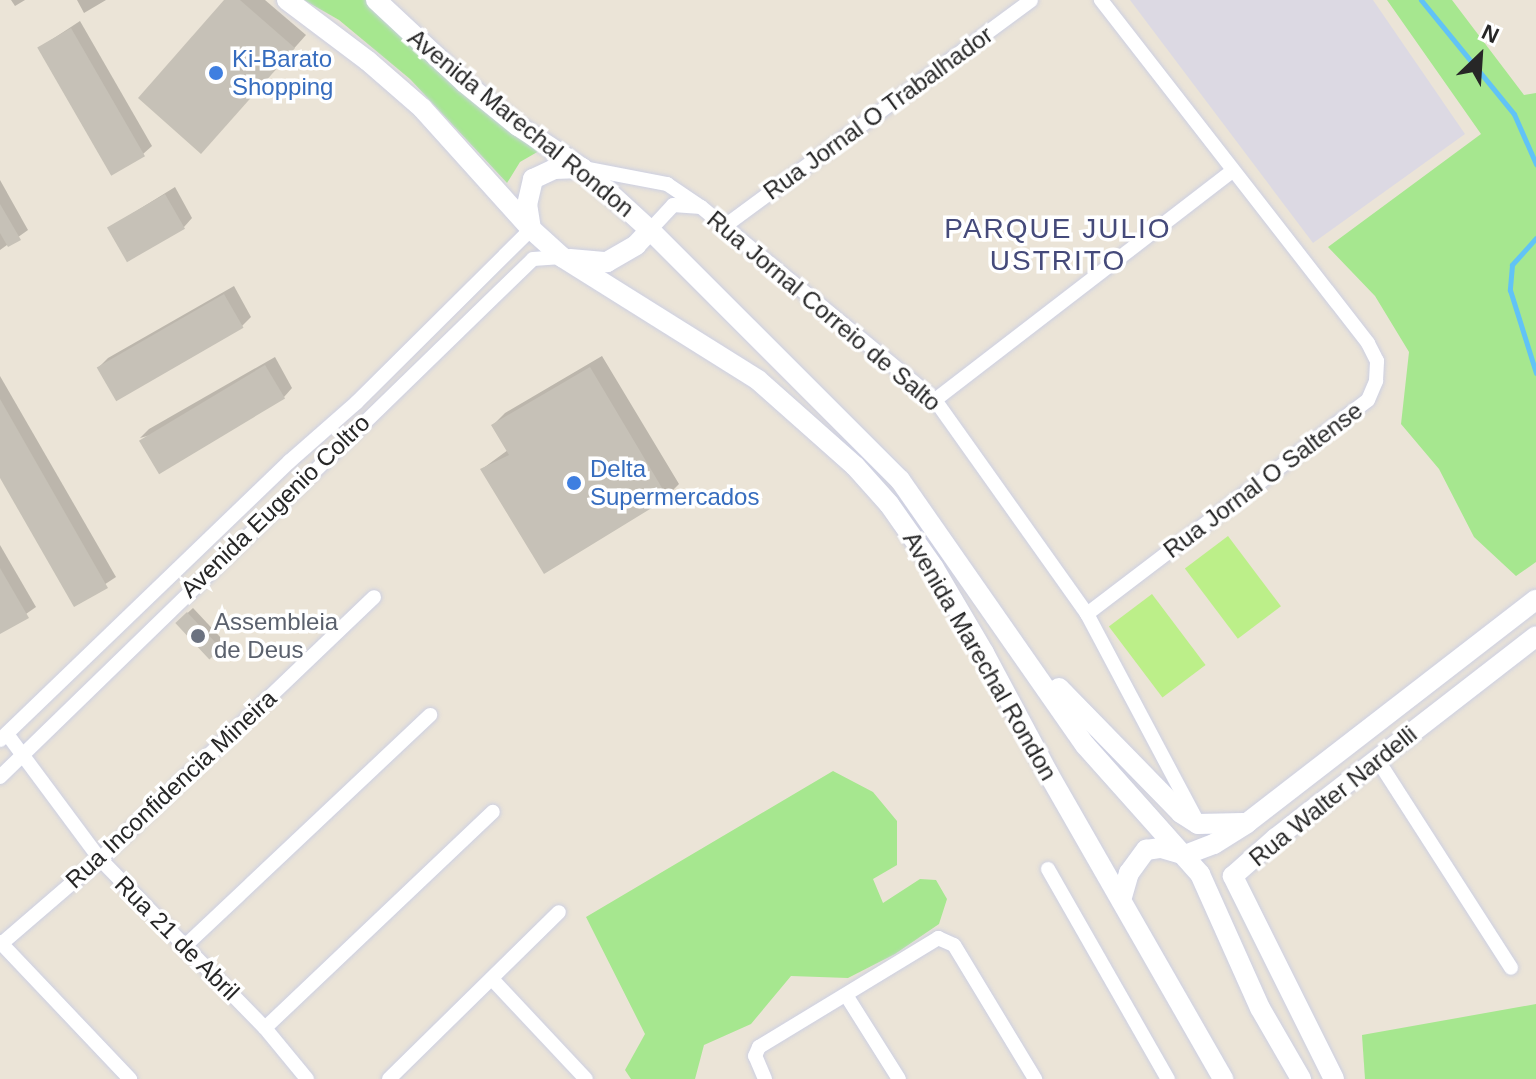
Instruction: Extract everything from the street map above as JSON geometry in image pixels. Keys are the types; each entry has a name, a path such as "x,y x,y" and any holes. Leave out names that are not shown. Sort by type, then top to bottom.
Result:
{"main road":[{"name":"Avenida Marechal Rondon","path":"287,0 368,61 422,108 531,229 562,257 758,380 855,466 889,504 934,568 1223,1079"},
{"name":"Avenida Marechal Rondon","path":"376,0 465,83 518,126 582,168 624,206 900,480 1085,745 1200,874 1260,1008 1301,1079"},
{"path":"531,229 527,205 533,179 554,169 582,168"},
{"path":"622,256 627,230 624,206"},
{"path":"562,257 592,263 622,256 650,230"},
{"name":"Rua Walter Nardelli","path":"1185,855 1214,844 1247,823 1536,600"},
{"path":"1008,633 1143,776 1198,824 1247,823"},
{"name":"Rua Walter Nardelli","path":"1334,1079 1233,876 1536,636"},
{"path":"1122,897 1129,873 1146,850 1161,848 1185,855"}],"street":[{"name":"Rua Jornal O Trabalhador","path":"725,226 1031,0"},
{"path":"935,400 1231,172 1101,0"},
{"name":"Rua Jornal Correio de Salto","path":"582,168 667,184 725,226 935,400 1087,614 1198,824"},
{"name":"Rua Jornal O Saltense","path":"1087,614 1368,400 1376,381 1377,361 1368,343 1231,172"},
{"name":"Rua Jornal Correio de Salto","path":"650,230 673,205 701,207"},
{"name":"Avenida Eugenio Coltro","path":"3,737 356,403 531,229"},
{"name":"Avenida Eugenio Coltro","path":"0,777 198,581 533,259 562,257"},
{"path":"356,403 370,414"},
{"path":"182,565 198,581"},
{"name":"Rua Inconfidencia Mineira","path":"1,943 100,859 374,597"},
{"path":"185,946 430,715"},
{"name":"Rua 21 de Abril","path":"3,737 100,859 265,1028 307,1079"},
{"path":"1377,759 1511,968"},
{"path":"265,1028 493,812"},
{"path":"1048,869 1168,1079"},
{"path":"389,1079 559,912"},
{"path":"765,1079 755,1056 759,1047 929,942 945,939 954,945 1035,1079"},
{"path":"1,943 130,1079"},
{"path":"492,979 586,1079"},
{"path":"846,995 899,1079"}],"shaded area":[{"path":"1130,0 1373,0 1465,134 1313,243"}],"green space":[{"path":"304,0 369,0 539,151 520,162 507,183 410,79 339,20"},
{"path":"1387,0 1452,0 1524,95 1536,93 1536,562 1516,576 1474,537 1439,469 1401,424 1409,352 1375,296 1328,247 1481,134"},
{"path":"1228,536 1281,606 1238,639 1185,568"},
{"path":"1152,594 1206,665 1162,698 1109,626"},
{"path":"833,771 873,792 897,821 897,865 873,879 883,903 920,879 936,880 947,899 939,924 895,954 848,978 791,976 751,1024 704,1045 695,1079 631,1079 625,1070 645,1034 586,917"},
{"path":"1536,1004 1536,1079 1365,1079 1362,1035"}],"building":[{"name":"Ki-Barato Shopping","path":"224,0 240,0 295,48 201,154 138,98"},
{"path":"71,28 145,156 111,176 37,48"},
{"path":"165,194 185,229 127,262 107,228"},
{"path":"0,204 21,240 8,247 0,233"},
{"path":"224,294 244,328 116,401 97,368"},
{"path":"265,365 285,398 159,474 139,441"},
{"name":"Delta Supermercados","path":"590,367 668,498 544,574 480,469 509,455 491,425"},
{"path":"0,399 108,588 74,607 0,478"},
{"path":"0,568 29,618 0,634"},
{"name":"Assembleia de Deus","path":"187,612 221,649 209,659 175,623"}],"waterway":[{"path":"1421,0 1514,114 1536,164"},
{"path":"1536,238 1512,265 1510,290 1536,373"}],"place":[{"name":"Ki-Barato Shopping","path":"216,73"},
{"name":"Delta Supermercados","path":"574,483"},
{"name":"Assembleia de Deus","path":"198,636"}],"district":[{"name":"PARQUE JULIO USTRITO","path":"1058,245"}]}
